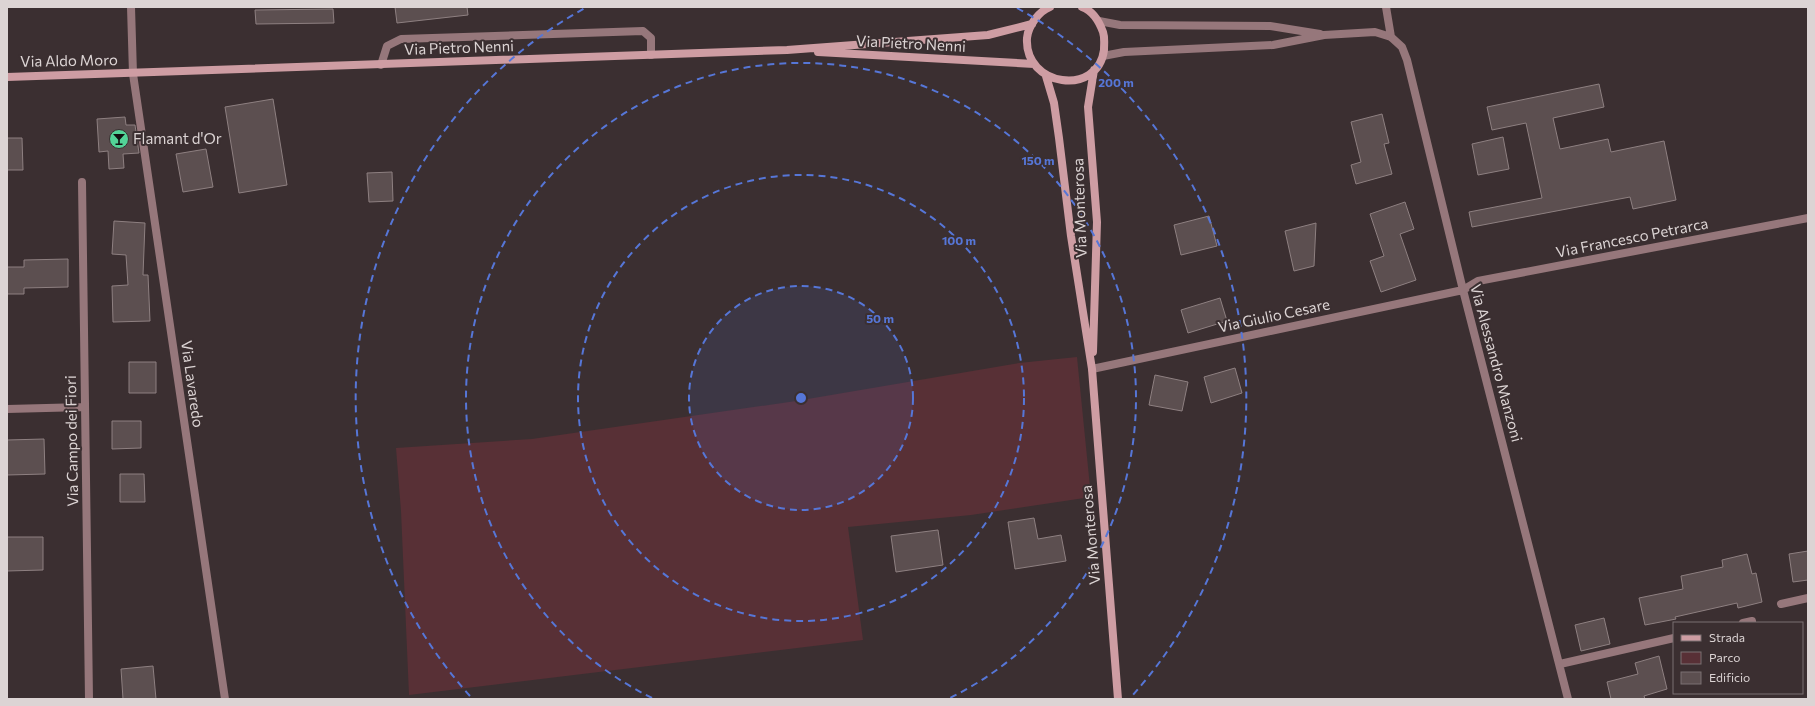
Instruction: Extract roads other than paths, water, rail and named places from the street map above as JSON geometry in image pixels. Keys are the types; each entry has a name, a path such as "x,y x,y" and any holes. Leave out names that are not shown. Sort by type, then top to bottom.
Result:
{"main road":[{"path":"1047,8 1032,24 1027,37 1028,52 1034,64 1046,76 1064,81 1082,78 1094,70 1103,56 1105,38 1099,21 1085,8"},
{"name":"Via Pietro Nenni","path":"132,74 787,50 988,35 1032,24"},
{"name":"Via Pietro Nenni","path":"787,50 1034,64"},
{"name":"Via Monterosa","path":"1092,369 1096,296 1097,222 1088,107 1094,70"},
{"name":"Via Aldo Moro","path":"7,77 132,74"},
{"name":"Via Monterosa","path":"1046,76 1054,103 1071,236 1092,369 1118,699"}],"street":[{"name":"Via Lavaredo","path":"131,7 132,74 225,699"},
{"path":"1103,56 1124,52 1273,45 1324,35 1375,32 1391,37 1386,7"},
{"path":"1099,21 1120,25 1270,26 1324,35"},
{"path":"381,65 388,46 401,39 573,32 643,30 651,38 651,55"},
{"name":"Via Alessandro Manzoni","path":"1391,37 1402,47 1407,60 1463,290 1568,699"},
{"name":"Via Campo dei Fiori","path":"82,182 89,699"},
{"name":"Via Francesco Petrarca","path":"1463,290 1478,281 1808,218"},
{"name":"Via Giulio Cesare","path":"1092,369 1463,290"},
{"path":"7,409 85,407"},
{"path":"1781,604 1808,598"},
{"path":"1748,622 1752,621"},
{"path":"1560,664 1673,638"}],"place":[{"name":"Flamant d'Or","path":"119,139"}]}
